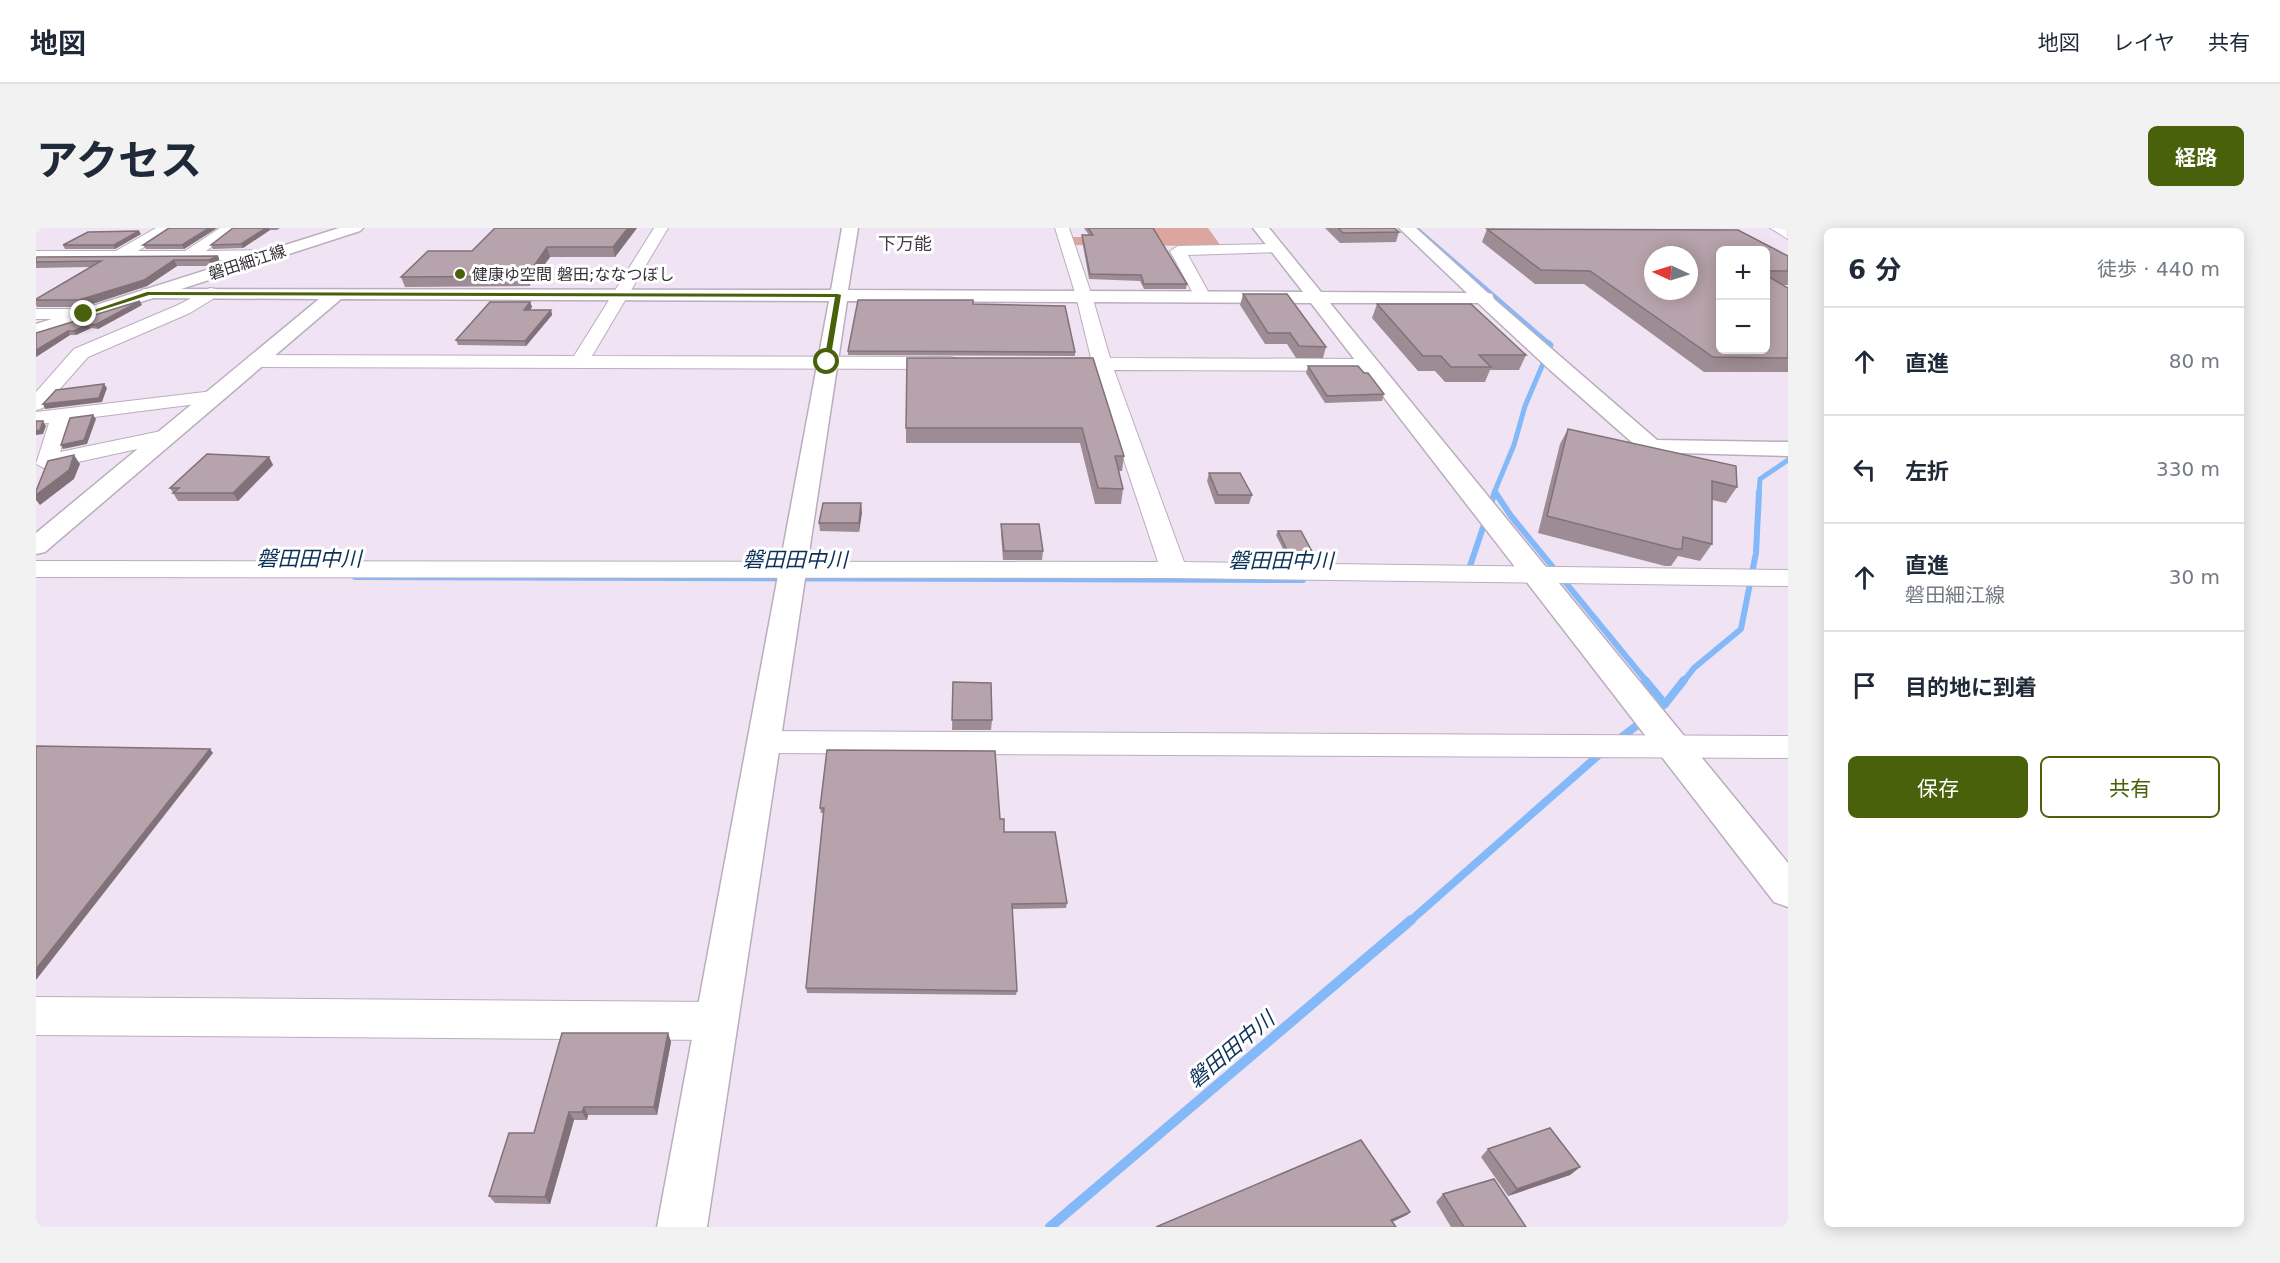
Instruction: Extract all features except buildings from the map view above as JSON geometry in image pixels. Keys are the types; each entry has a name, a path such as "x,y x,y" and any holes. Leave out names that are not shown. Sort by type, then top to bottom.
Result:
{"street":[{"path":"120,256 166,228"},
{"path":"189,255 230,228"},
{"name":"磐田細江線","path":"36,330 355,228"},
{"path":"580,361 661,228"},
{"path":"681,1227 765,742 850,228"},
{"path":"1062,228 1084,296 1102,364 1174,570"},
{"path":"1261,228 1788,891"},
{"path":"1407,228 1486,298 1557,366 1651,447 1788,449"},
{"path":"1777,228 1788,235"},
{"path":"1203,297 1178,250 1277,249"},
{"path":"36,256 268,255"},
{"path":"149,293 1486,298"},
{"path":"36,404 81,353 184,309 210,293"},
{"path":"36,546 336,294"},
{"path":"36,314 84,314"},
{"path":"256,361 971,363"},
{"path":"1030,364 1368,365"},
{"path":"36,418 213,397"},
{"path":"62,416 46,462 166,436"},
{"path":"36,568 1174,570 1788,578"},
{"path":"765,742 1788,747"},
{"path":"36,1016 716,1021"}],"shaded area":[{"path":"1145,228 1208,228 1221,246 1067,245 1065,237 1101,237"}],"waterway":[{"name":"磐田田中川","path":"1416,228 1551,345"},
{"name":"磐田田中川","path":"1494,493 1514,445 1525,406 1551,345"},
{"path":"1759,493 1760,479 1788,460"},
{"name":"磐田田中川","path":"1465,572 1469,569 1495,492 1511,516 1647,682"},
{"path":"1683,682 1694,668 1741,629 1756,553 1759,492"},
{"name":"磐田田中川","path":"355,577 1303,580"},
{"name":"磐田田中川","path":"1645,680 1665,704"},
{"path":"1665,704 1684,680"},
{"name":"磐田田中川","path":"1654,713 1665,704"},
{"name":"磐田田中川","path":"1618,740 1644,720"},
{"name":"磐田田中川","path":"1409,922 1601,753"},
{"name":"磐田田中川","path":"1050,1227 1411,920"}],"place":[{"name":"健康ゆ空間 磐田;ななつぼし","path":"460,274"}],"district":[{"name":"下万能","path":"905,244"}],"route":[{"path":"84,314 149,293 838,295 827,362"}]}
